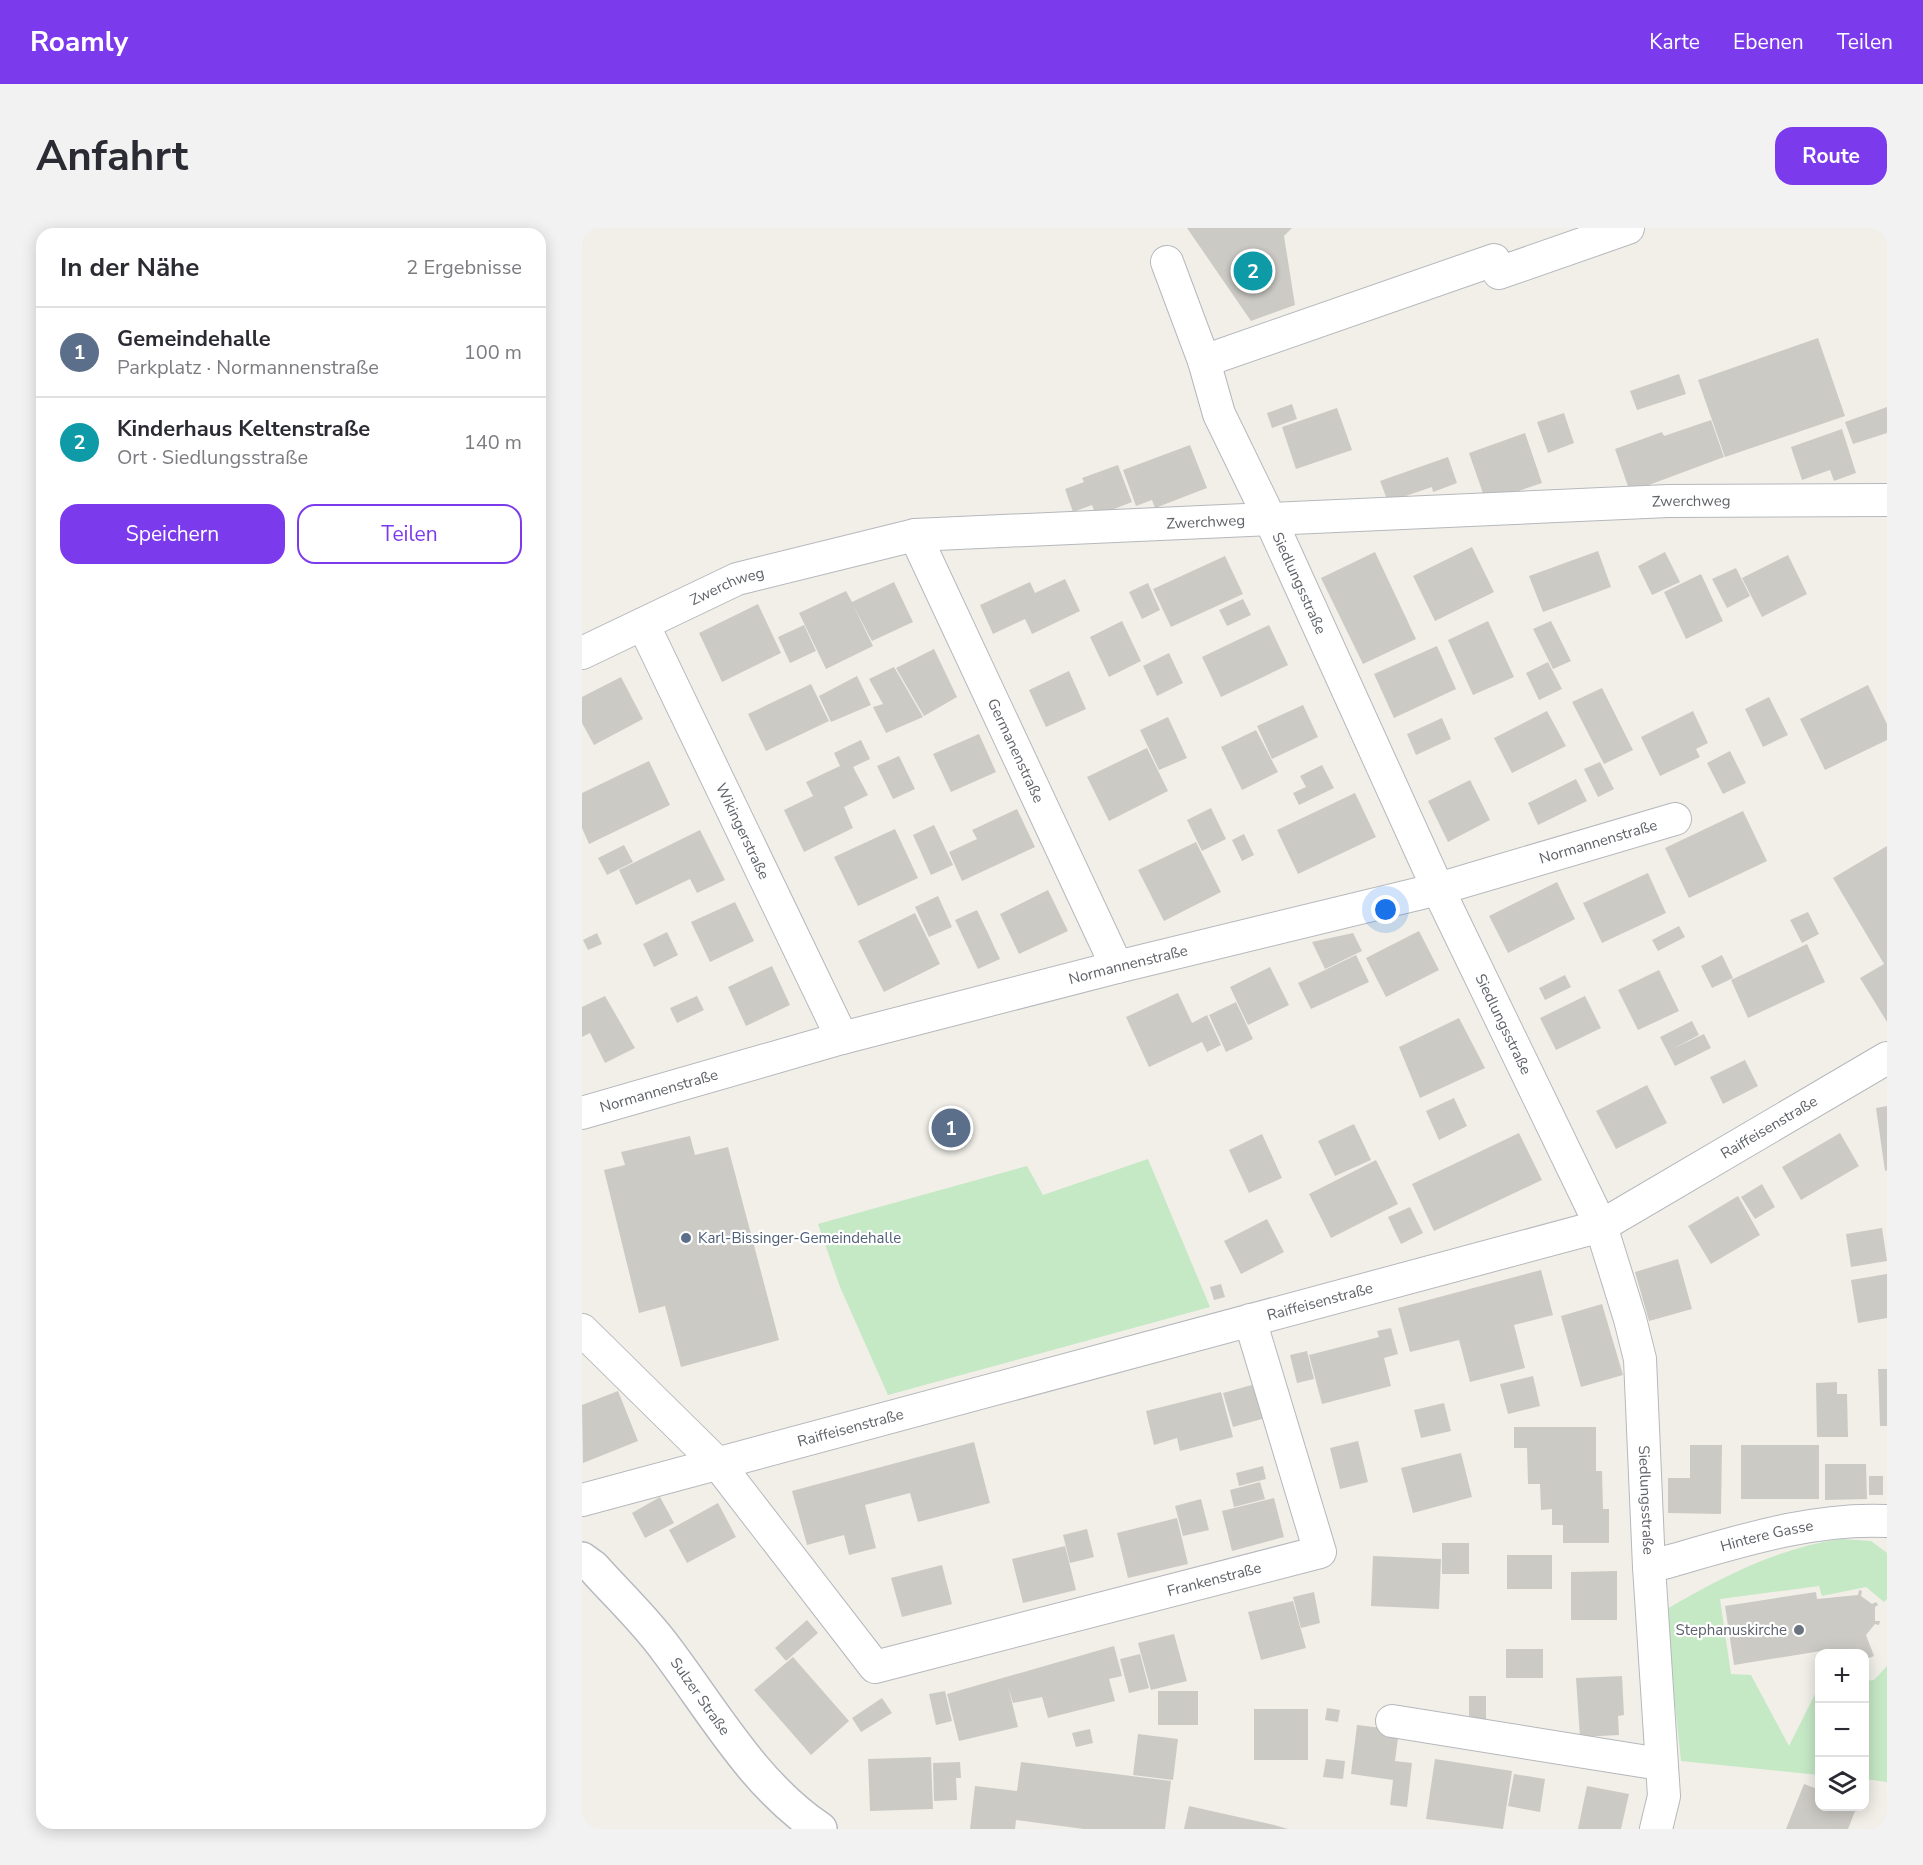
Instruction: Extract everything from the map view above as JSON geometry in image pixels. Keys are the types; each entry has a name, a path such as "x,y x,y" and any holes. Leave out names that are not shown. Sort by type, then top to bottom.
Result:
{"main road":[{"name":"Sulzer Straße","path":"582,1559 593,1567 664,1646 761,1777 802,1817 820,1829"}],"street":[{"path":"1204,361 1494,260 1499,273 1628,228"},
{"name":"Siedlungsstraße","path":"1167,262 1204,361 1219,414 1271,521 1438,889 1601,1226 1640,1359 1649,1567 1660,1764 1664,1796 1656,1829"},
{"name":"Zwerchweg","path":"582,653 736,579 915,535 1271,521 1668,501 1887,500"},
{"name":"Germanenstraße","path":"915,535 1117,967"},
{"name":"Wikingerstraße","path":"643,624 842,1038"},
{"name":"Normannenstraße","path":"582,1113 842,1038 1117,967 1438,889 1675,819"},
{"name":"Raiffeisenstraße","path":"582,1500 1601,1226 1887,1058"},
{"name":"Frankenstraße","path":"719,1465 875,1667 1320,1552 1250,1320"},
{"path":"582,1330 719,1465"},
{"name":"Hintere Gasse","path":"1649,1567 1765,1535 1852,1519 1887,1521"},
{"path":"1392,1721 1660,1764"}],"green space":[{"path":"1148,1159 1210,1307 888,1395 840,1287 818,1224 1027,1166 1043,1195"},
{"path":"1841,1539 1871,1541 1887,1553 1887,1599 1884,1602 1866,1587 1822,1596 1819,1586 1720,1599 1731,1674 1751,1675 1789,1746 1815,1694 1815,1775 1681,1761 1665,1610 1750,1566 1817,1543"},
{"path":"1887,1666 1887,1782 1869,1780 1869,1680 1874,1680"}],"building":[{"path":"1187,228 1292,228 1284,236 1295,305 1251,321"},
{"path":"1818,338 1845,416 1725,457 1698,380"},
{"path":"1679,374 1686,394 1637,410 1630,391"},
{"path":"1292,404 1297,419 1272,428 1267,413"},
{"path":"1887,407 1887,433 1853,444 1845,422"},
{"path":"1337,408 1352,450 1296,469 1282,427"},
{"path":"1564,413 1574,443 1548,453 1537,422"},
{"path":"1711,420 1724,457 1630,492 1615,449 1662,432 1664,436"},
{"path":"1842,429 1856,473 1834,481 1830,470 1802,480 1791,447"},
{"path":"1525,433 1542,483 1486,502 1469,453"},
{"path":"1190,445 1207,488 1155,508 1152,500 1136,506 1123,470"},
{"path":"1448,457 1457,483 1433,492 1432,487 1388,502 1380,481"},
{"path":"1118,465 1132,502 1096,516 1092,505 1073,512 1065,489 1084,482 1082,478"},
{"path":"1472,547 1494,592 1435,621 1413,576"},
{"path":"1598,551 1611,587 1543,612 1529,576"},
{"path":"1375,552 1416,639 1363,664 1321,578"},
{"path":"1665,552 1680,582 1652,595 1638,566"},
{"path":"1788,555 1807,594 1762,617 1742,578"},
{"path":"1225,556 1243,594 1171,627 1153,589"},
{"path":"1736,568 1750,596 1727,608 1712,579"},
{"path":"1701,574 1723,621 1686,639 1664,592"},
{"path":"1065,579 1080,611 1032,634 1025,619 993,634 980,605 1030,582 1035,593"},
{"path":"894,582 913,622 872,641 853,605 873,646 826,669 799,613 846,591 852,602"},
{"path":"1148,583 1160,610 1142,619 1129,592"},
{"path":"1243,599 1251,615 1227,626 1219,610"},
{"path":"758,604 781,653 722,682 699,633"},
{"path":"1122,621 1141,661 1109,677 1090,637"},
{"path":"1488,621 1514,677 1473,695 1448,640"},
{"path":"1551,621 1571,661 1553,669 1533,629"},
{"path":"804,625 816,651 790,663 778,637"},
{"path":"1269,625 1288,665 1221,697 1202,657"},
{"path":"1437,646 1456,689 1394,718 1374,674"},
{"path":"934,649 957,697 924,716 896,668"},
{"path":"1169,653 1183,683 1157,696 1143,666"},
{"path":"1548,662 1562,689 1539,700 1526,673"},
{"path":"894,667 923,717 886,733 873,707 883,704 869,679"},
{"path":"1069,671 1086,709 1046,727 1029,690"},
{"path":"857,676 871,705 831,722 819,696"},
{"path":"621,677 643,719 594,745 582,723 582,697"},
{"path":"811,684 829,721 766,751 748,714"},
{"path":"1868,685 1887,724 1887,740 1825,770 1800,719"},
{"path":"1602,688 1633,750 1604,764 1572,702"},
{"path":"1769,697 1788,735 1763,747 1745,709"},
{"path":"1303,705 1318,737 1272,759 1257,726"},
{"path":"1547,711 1566,746 1512,773 1494,738"},
{"path":"1693,711 1708,743 1696,749 1700,757 1660,776 1641,737"},
{"path":"1168,717 1187,758 1159,770 1140,730"},
{"path":"1442,718 1451,739 1416,755 1407,734"},
{"path":"1256,730 1278,772 1242,790 1221,747"},
{"path":"979,734 996,772 951,792 933,754"},
{"path":"861,740 870,759 853,767 868,795 844,807 853,828 804,852 784,810 813,796 806,782 840,766 834,753"},
{"path":"1147,748 1168,791 1109,821 1087,777"},
{"path":"1730,751 1746,783 1723,794 1707,763"},
{"path":"899,756 915,789 893,799 877,766"},
{"path":"649,761 670,805 589,844 582,828 582,793"},
{"path":"1600,762 1614,789 1598,797 1584,769"},
{"path":"1322,765 1334,788 1299,805 1293,793 1306,787 1300,776"},
{"path":"1576,779 1587,801 1538,825 1528,803"},
{"path":"1470,780 1490,820 1448,842 1428,801"},
{"path":"1355,793 1376,837 1298,874 1277,830"},
{"path":"1211,808 1226,839 1202,851 1187,820"},
{"path":"1017,809 1035,847 962,881 949,852 977,839 972,830"},
{"path":"1743,811 1767,861 1689,898 1665,848"},
{"path":"934,825 953,865 931,875 913,835"},
{"path":"895,829 918,878 858,906 834,857"},
{"path":"700,830 725,880 697,893 690,879 636,905 619,870"},
{"path":"1244,834 1254,855 1242,861 1232,840"},
{"path":"1196,842 1221,892 1164,921 1138,870"},
{"path":"624,845 633,862 607,875 598,858"},
{"path":"1887,846 1887,1022 1860,978 1884,964 1833,878"},
{"path":"1648,873 1666,913 1602,943 1583,903"},
{"path":"1557,882 1575,919 1508,953 1489,916"},
{"path":"1048,890 1068,931 1019,954 1000,914"},
{"path":"938,896 952,927 929,937 915,907"},
{"path":"735,902 754,941 710,962 691,922"},
{"path":"977,910 1000,959 978,969 955,920"},
{"path":"1808,912 1819,934 1802,943 1790,920"},
{"path":"915,913 940,964 884,992 858,941"},
{"path":"1679,926 1685,937 1658,951 1652,940"},
{"path":"1419,931 1439,970 1386,997 1366,958"},
{"path":"667,932 678,955 654,967 643,944"},
{"path":"597,933 602,944 588,950 583,940"},
{"path":"1353,933 1362,951 1325,969 1312,942"},
{"path":"1807,944 1825,982 1748,1018 1731,980"},
{"path":"1356,955 1369,982 1311,1009 1298,983"},
{"path":"1722,955 1733,978 1712,988 1701,966"},
{"path":"772,966 790,1005 746,1026 728,987"},
{"path":"1270,967 1289,1005 1248,1025 1230,987"},
{"path":"1659,970 1679,1011 1638,1030 1618,990"},
{"path":"1565,975 1571,987 1545,1000 1539,988"},
{"path":"1178,993 1192,1023 1207,1015 1221,1045 1207,1052 1202,1042 1149,1067 1126,1017"},
{"path":"605,996 635,1048 605,1063 590,1033 582,1037 582,1007"},
{"path":"697,996 704,1010 677,1023 670,1008"},
{"path":"1585,996 1601,1028 1556,1050 1540,1018"},
{"path":"1236,1002 1253,1039 1226,1052 1209,1015"},
{"path":"1459,1018 1485,1068 1420,1098 1399,1047"},
{"path":"1692,1021 1699,1035 1672,1049 1704,1034 1711,1048 1675,1066 1660,1037"},
{"path":"1745,1060 1758,1086 1723,1104 1710,1077"},
{"path":"1647,1085 1667,1123 1616,1149 1596,1111"},
{"path":"1454,1098 1467,1126 1439,1140 1426,1111"},
{"path":"1887,1106 1887,1170 1885,1171 1876,1108"},
{"path":"1354,1124 1371,1160 1335,1176 1318,1141"},
{"path":"1519,1133 1542,1180 1434,1231 1412,1184"},
{"path":"1840,1133 1859,1166 1801,1200 1782,1167"},
{"path":"1262,1134 1282,1178 1249,1193 1229,1150"},
{"name":"Karl-Bissinger-Gemeindehalle","path":"690,1136 695,1155 728,1147 779,1340 681,1367 665,1306 639,1313 604,1170 625,1165 621,1152"},
{"path":"1376,1160 1398,1204 1331,1238 1309,1194"},
{"path":"1762,1184 1775,1207 1755,1219 1741,1197"},
{"path":"1738,1196 1760,1235 1711,1264 1688,1226"},
{"path":"1410,1207 1423,1233 1401,1244 1388,1217"},
{"path":"1267,1219 1284,1252 1241,1274 1224,1241"},
{"path":"1882,1228 1887,1261 1851,1267 1846,1234"},
{"path":"1678,1259 1692,1309 1649,1321 1635,1272"},
{"path":"1541,1270 1553,1315 1514,1325 1525,1368 1470,1382 1459,1340 1410,1352 1398,1308"},
{"path":"1887,1274 1887,1318 1858,1323 1851,1280"},
{"path":"1221,1284 1225,1297 1214,1300 1210,1287"},
{"path":"1602,1304 1623,1375 1581,1387 1561,1316"},
{"path":"1391,1328 1398,1354 1384,1358 1391,1386 1322,1404 1309,1355 1379,1337 1377,1331"},
{"path":"1307,1351 1314,1379 1297,1383 1290,1355"},
{"path":"1878,1369 1887,1369 1887,1426 1880,1426"},
{"path":"1533,1376 1540,1406 1508,1414 1500,1384"},
{"path":"1837,1382 1837,1394 1847,1394 1848,1437 1817,1437 1816,1383"},
{"path":"1259,1383 1269,1417 1233,1427 1223,1393"},
{"path":"618,1391 638,1441 583,1463 582,1405"},
{"path":"1221,1392 1233,1437 1180,1451 1177,1438 1154,1445 1146,1411"},
{"path":"1444,1403 1451,1431 1421,1438 1414,1410"},
{"path":"1514,1427 1596,1427 1596,1471 1602,1471 1603,1509 1609,1509 1609,1543 1563,1543 1563,1525 1552,1525 1552,1509 1541,1510 1540,1484 1528,1484 1527,1448 1514,1448"},
{"path":"1358,1441 1368,1482 1340,1489 1330,1448"},
{"path":"974,1442 990,1503 918,1522 910,1493 865,1505 876,1548 849,1555 844,1535 807,1545 792,1491"},
{"path":"1690,1445 1722,1445 1721,1514 1668,1513 1668,1478 1690,1478"},
{"path":"1741,1445 1819,1445 1819,1499 1741,1499"},
{"path":"1461,1453 1472,1497 1413,1513 1401,1468"},
{"path":"1825,1464 1866,1464 1867,1499 1825,1500"},
{"path":"1263,1466 1266,1479 1239,1486 1236,1473"},
{"path":"1869,1476 1883,1476 1883,1495 1869,1495"},
{"path":"1260,1482 1265,1499 1234,1507 1230,1490"},
{"path":"660,1497 674,1523 645,1538 632,1513"},
{"path":"1274,1498 1284,1537 1232,1551 1222,1511"},
{"path":"1201,1499 1209,1530 1183,1536 1175,1506"},
{"path":"718,1503 736,1537 687,1563 669,1530"},
{"path":"1177,1518 1188,1564 1128,1578 1117,1533"},
{"path":"1087,1529 1094,1557 1070,1563 1063,1535"},
{"path":"1442,1543 1469,1543 1469,1574 1442,1574"},
{"path":"1065,1546 1076,1590 1023,1603 1012,1559"},
{"path":"1507,1555 1552,1555 1552,1589 1507,1589"},
{"path":"1373,1556 1441,1559 1439,1609 1371,1606"},
{"path":"942,1565 952,1604 902,1617 891,1578"},
{"path":"1617,1571 1617,1620 1571,1620 1571,1572"},
{"name":"Stephanuskirche","path":"1859,1590 1862,1591 1861,1596 1872,1604 1876,1602 1878,1605 1875,1607 1875,1621 1880,1621 1879,1625 1875,1624 1866,1635 1874,1656 1869,1658 1869,1649 1815,1649 1815,1652 1734,1665 1725,1606 1816,1592 1817,1599 1858,1595"},
{"path":"1314,1592 1320,1623 1301,1628 1293,1597"},
{"path":"1293,1601 1306,1648 1261,1660 1248,1612"},
{"path":"807,1620 818,1633 786,1661 775,1648"},
{"path":"1174,1634 1187,1681 1151,1690 1138,1643"},
{"path":"1114,1646 1122,1676 1109,1679 1115,1701 1048,1718 1042,1697 1013,1703 1008,1686 1018,1727 959,1741 947,1694"},
{"path":"1506,1649 1543,1649 1543,1678 1506,1678"},
{"path":"1140,1654 1149,1688 1129,1693 1120,1659"},
{"path":"793,1657 849,1721 811,1755 754,1690"},
{"path":"1622,1676 1624,1715 1618,1716 1619,1735 1580,1737 1576,1678"},
{"path":"945,1691 952,1721 936,1725 929,1694"},
{"path":"1158,1691 1198,1691 1198,1725 1158,1725"},
{"path":"1469,1696 1486,1696 1486,1721 1469,1721"},
{"path":"882,1698 892,1713 861,1732 852,1718"},
{"path":"1327,1708 1340,1710 1338,1722 1325,1720"},
{"path":"1254,1709 1308,1709 1308,1760 1254,1760"},
{"path":"1357,1725 1399,1730 1395,1761 1412,1763 1407,1807 1390,1805 1393,1780 1351,1774"},
{"path":"1090,1729 1093,1743 1076,1747 1072,1733"},
{"path":"1138,1734 1178,1739 1173,1780 1133,1775"},
{"path":"931,1757 933,1809 870,1811 868,1759"},
{"path":"1326,1759 1345,1761 1343,1779 1323,1777"},
{"path":"1435,1759 1512,1771 1503,1829 1426,1819"},
{"path":"960,1762 961,1778 956,1778 957,1800 934,1801 933,1763"},
{"path":"1021,1762 1171,1781 1165,1829 1084,1829 1016,1820 1015,1829 970,1829 975,1786 1017,1791"},
{"path":"1514,1774 1545,1779 1540,1812 1508,1806"},
{"path":"1804,1784 1815,1788 1815,1811 1855,1811 1848,1829 1786,1829"},
{"path":"1587,1786 1629,1794 1621,1829 1578,1829"},
{"path":"1189,1806 1274,1825 1288,1829 1184,1829"}],"place":[{"name":"Kinderhaus Keltenstraße","path":"1253,271"},
{"name":"Gemeindehalle","path":"951,1128"},
{"name":"Karl-Bissinger-Gemeindehalle","path":"686,1238"},
{"name":"Stephanuskirche","path":"1799,1630"}]}
